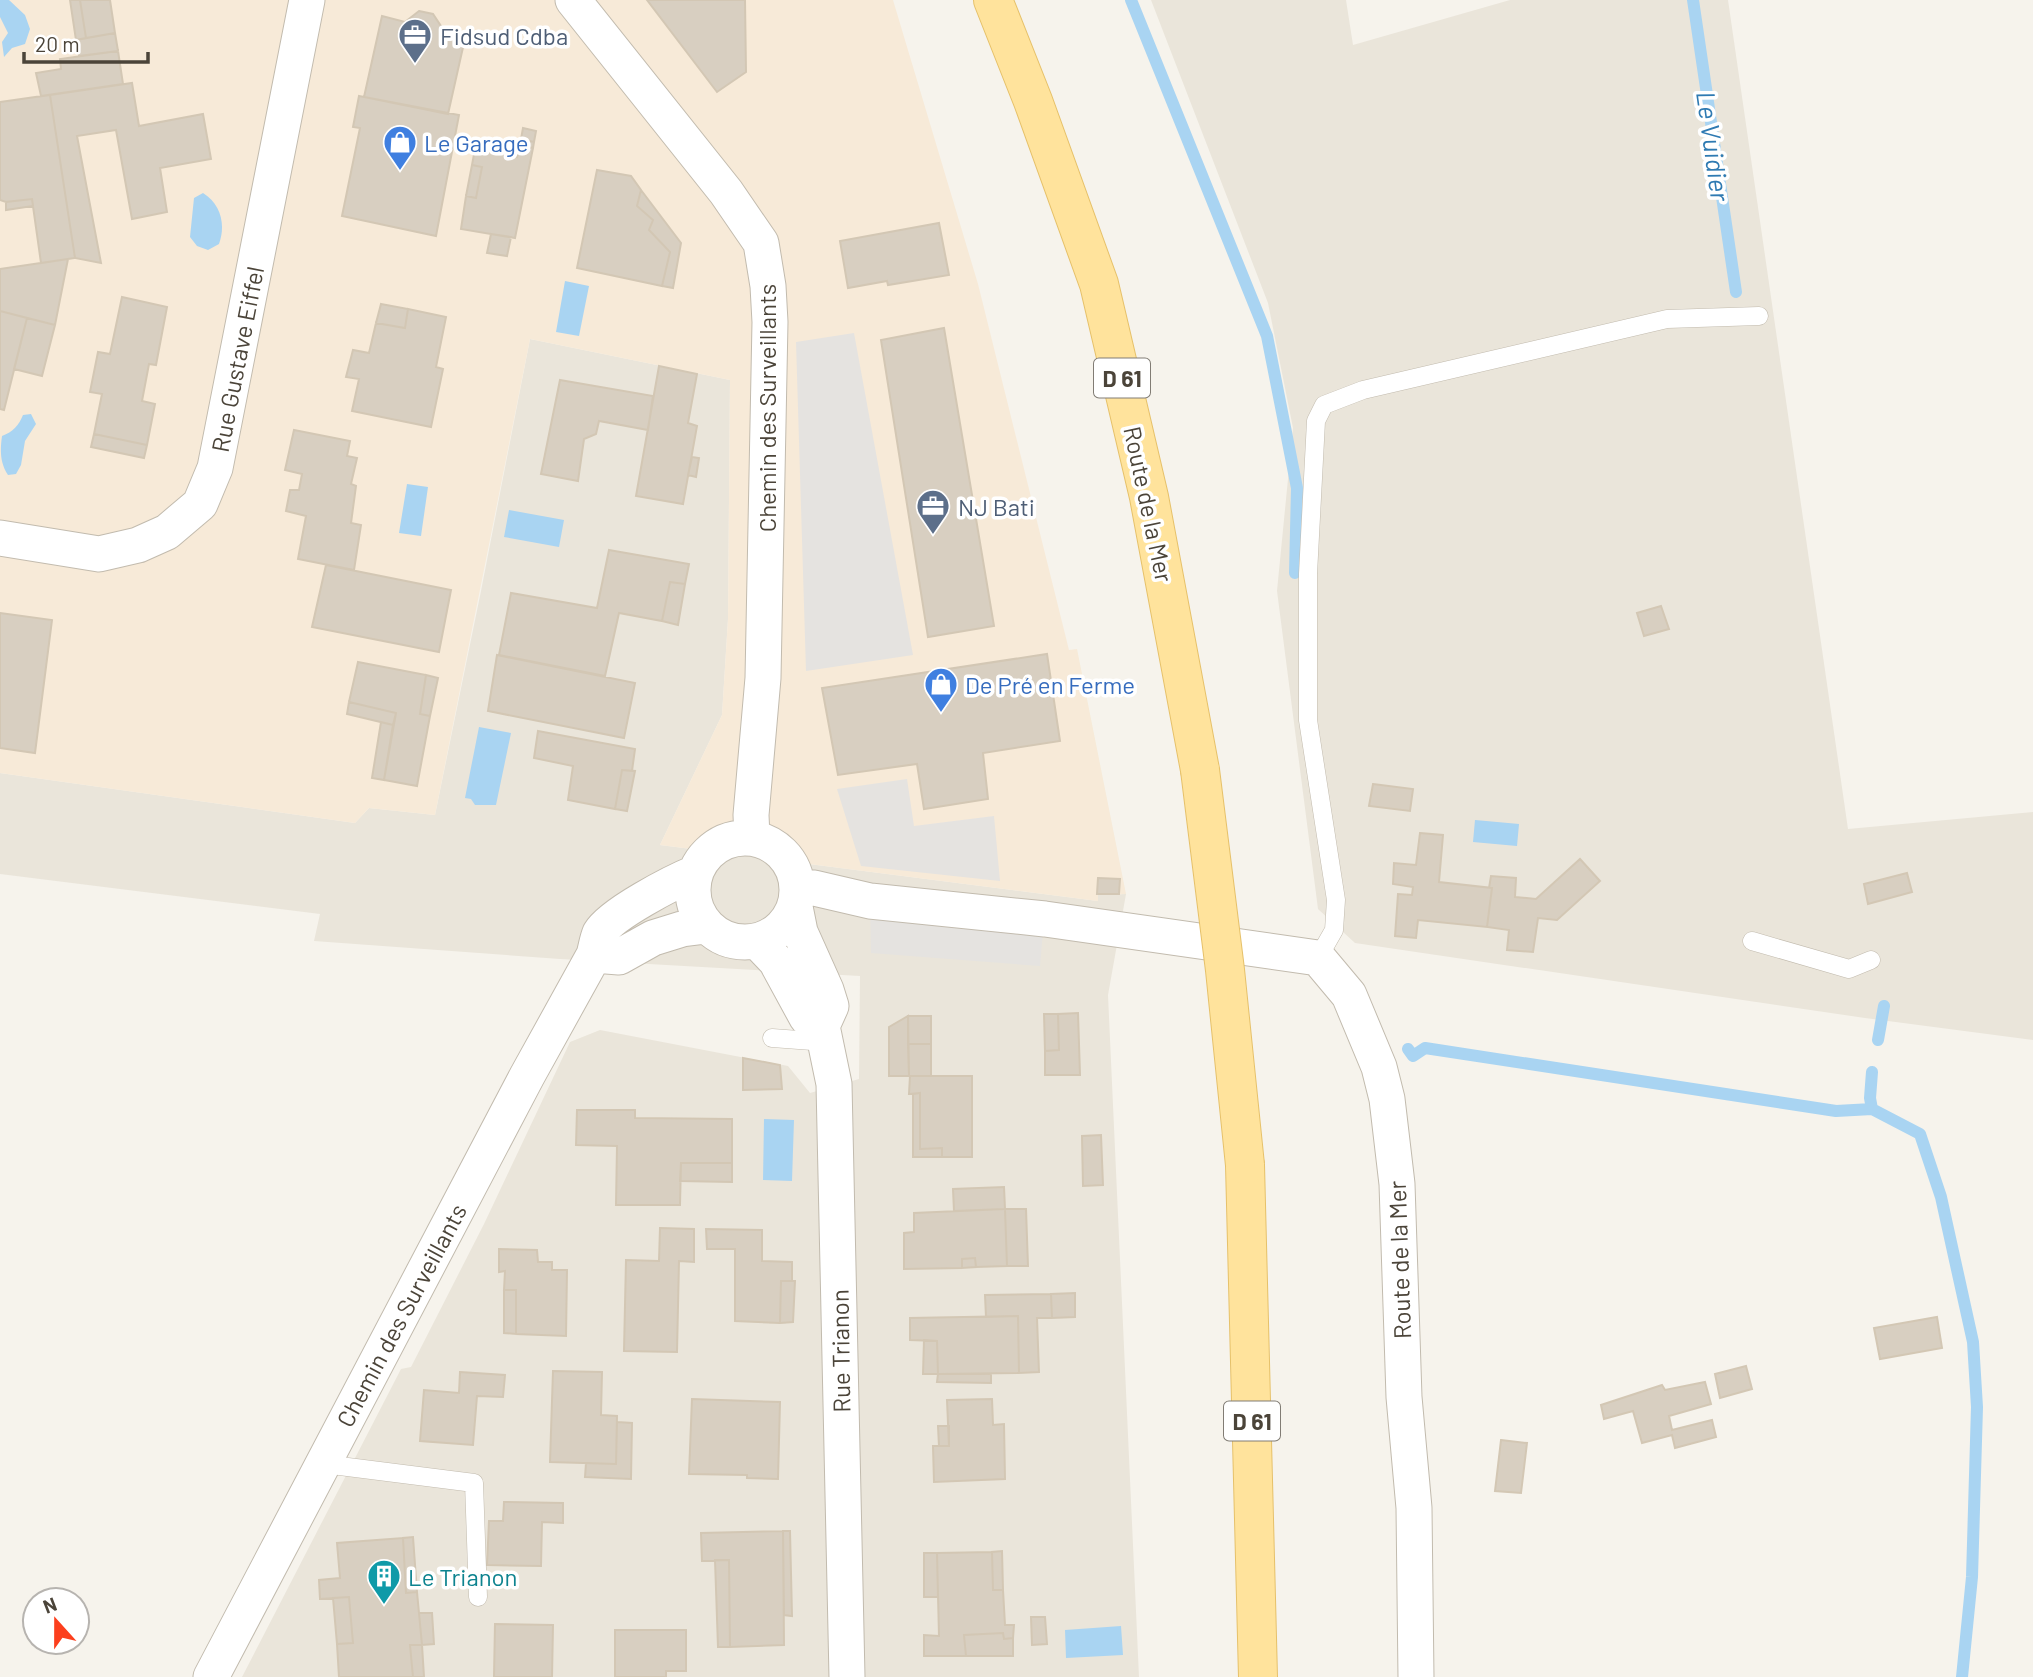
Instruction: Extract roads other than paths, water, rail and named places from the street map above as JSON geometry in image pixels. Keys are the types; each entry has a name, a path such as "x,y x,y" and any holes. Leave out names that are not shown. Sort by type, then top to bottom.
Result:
{"main road":[{"name":"Route de la Mer","path":"993,0 1033,101 1099,284 1149,497 1200,771 1225,970 1245,1165 1258,1677"}],"street":[{"name":"Rue Gustave Eiffel","path":"0,538 99,554 138,545 167,532 200,504 215,468 307,0"},
{"name":"Chemin des Surveillants","path":"573,0 726,192 761,243 768,286 770,335 763,678 751,815 752,837"},
{"path":"752,837 769,842 784,854 794,869 797,897 787,922 774,934 757,941 730,940 706,926 693,901 692,887 703,857 717,845 734,838 752,837"},
{"name":"Chemin des Surveillants","path":"211,1677 527,1076 594,955 600,933 610,922 669,884 695,873"},
{"path":"797,897 814,888 870,901 1060,921 1318,958"},
{"name":"Rue Trianon","path":"797,897 800,932 831,1006 824,1034 834,1084 847,1677"},
{"path":"594,955 619,957 653,938 682,929 706,926"},
{"path":"757,941 776,961 807,1018 824,1034"},
{"name":"Route de la Mer","path":"1318,958 1349,995 1378,1067 1387,1099 1397,1184 1404,1397 1414,1508 1416,1677"}],"lane":[{"path":"1318,958 1334,930 1336,900 1308,720 1309,546 1316,421 1324,405 1363,390 1667,319 1759,316"},
{"path":"1752,941 1849,969 1871,960"},
{"path":"772,1038 824,1034"},
{"path":"324,1464 474,1483 478,1597"}],"water":[{"path":"0,0 9,0 25,15 30,29 25,44 12,48 4,57 2,42 8,33 0,17"},
{"path":"203,193 218,209 222,222 219,244 208,250 197,246 190,237 194,198"},
{"path":"565,281 589,286 579,336 556,332"},
{"path":"31,414 36,424 25,441 21,465 16,474 8,475 1,457 2,436 15,428 23,415"},
{"path":"407,484 428,487 421,536 399,533"},
{"path":"509,510 564,520 559,547 504,537"},
{"path":"479,727 511,733 496,805 475,805 471,799 465,798"},
{"path":"1475,820 1519,824 1517,846 1473,842"},
{"path":"764,1119 794,1120 792,1181 763,1180"},
{"path":"1121,1626 1123,1655 1066,1658 1065,1630"}],"waterway":[{"path":"1131,0 1267,336 1297,488 1295,573"},
{"name":"Le Vuidier","path":"1693,0 1736,292"},
{"path":"1878,1040 1884,1006"},
{"path":"1408,1049 1413,1056 1425,1048 1836,1111 1872,1109 1920,1134 1941,1197 1973,1342 1977,1407 1972,1577 1962,1677"},
{"path":"1872,1072 1872,1109"}],"place":[{"name":"Fidsud Cdba","path":"415,65"},
{"name":"Le Garage","path":"400,172"},
{"name":"NJ Bati","path":"933,536"},
{"name":"De Pré en Ferme","path":"941,714"},
{"name":"Le Trianon","path":"384,1606"}]}
